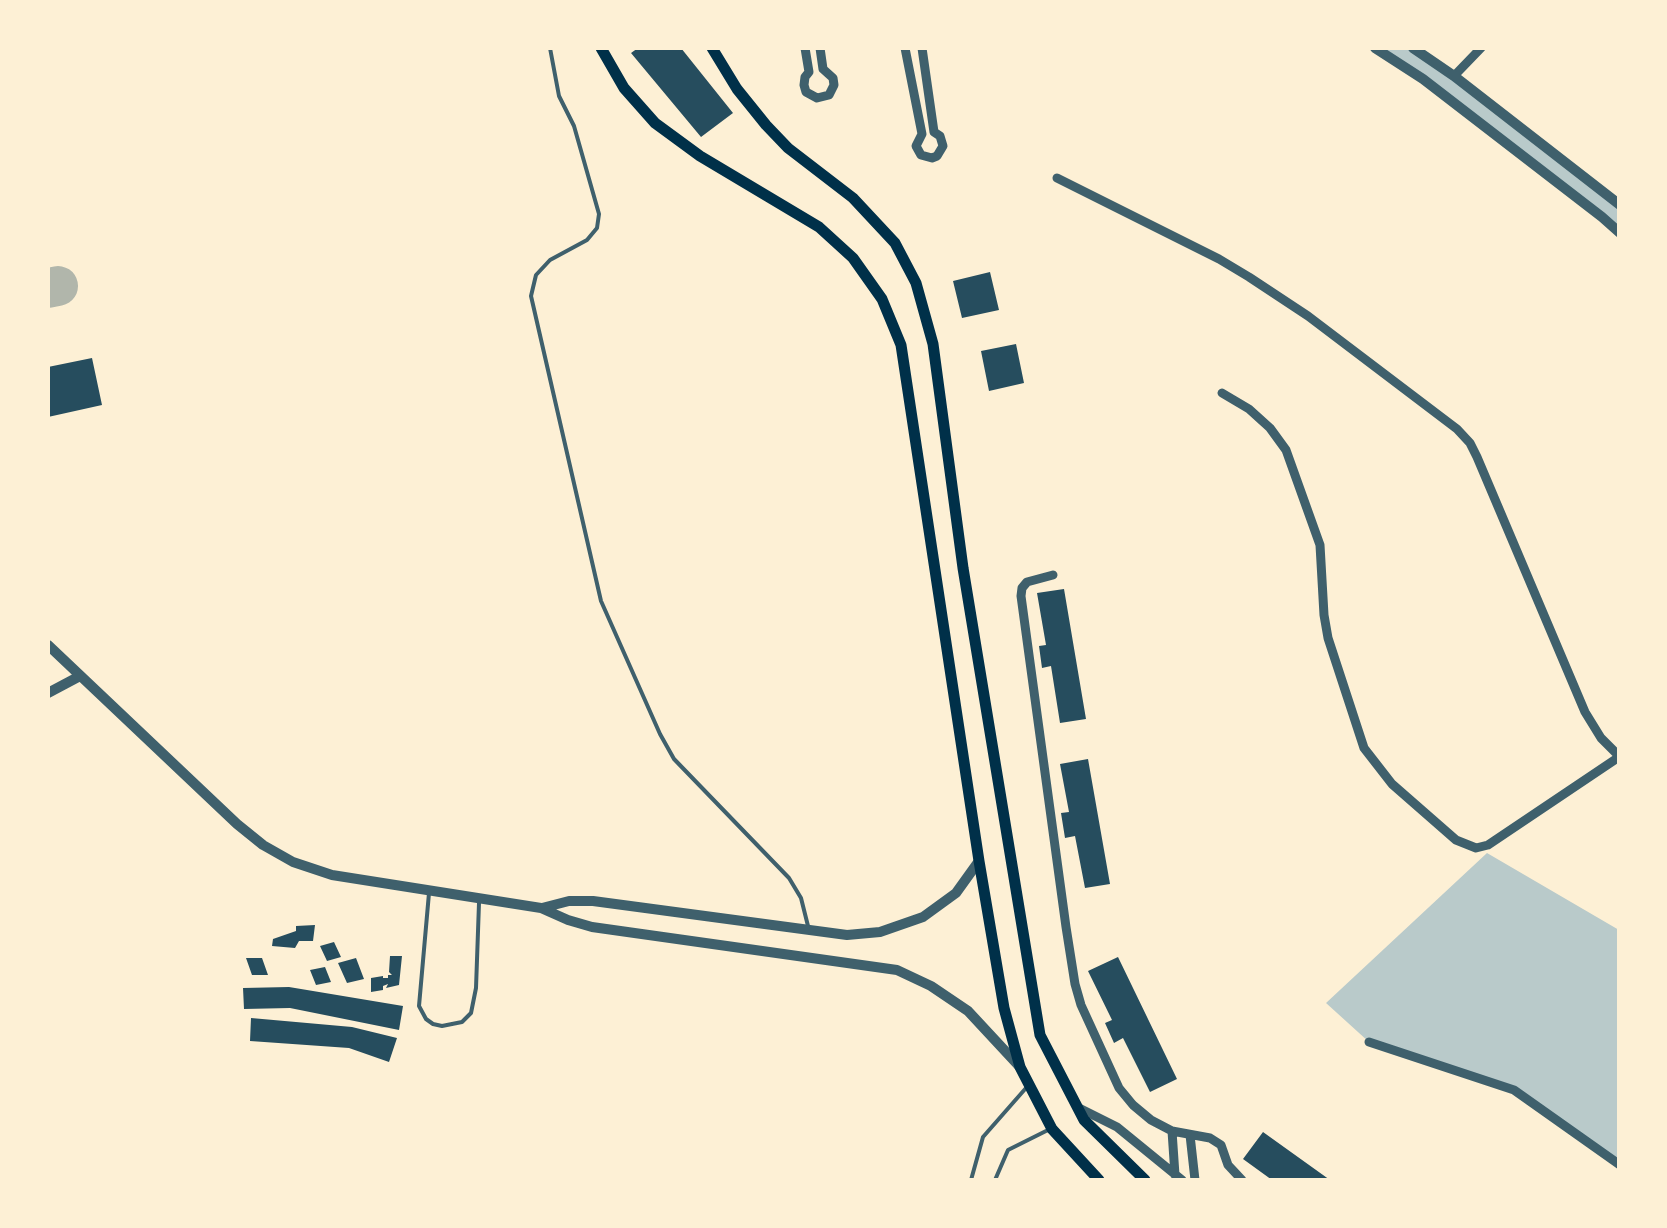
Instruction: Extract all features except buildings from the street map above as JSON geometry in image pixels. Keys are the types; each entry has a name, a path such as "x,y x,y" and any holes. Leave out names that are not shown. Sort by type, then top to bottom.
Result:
{"main road":[{"path":"601,48 624,88 655,123 700,156 819,227 853,258 882,299 901,345 1004,1008 1020,1066 1052,1129 1098,1180"},
{"path":"712,48 737,89 788,148 854,198 894,243 916,282 933,344 963,568 1040,1035 1084,1120 1144,1180"}],"street":[{"path":"805,48 809,72 804,86 806,92 817,98 829,95 834,85 833,78 823,69 820,48"},
{"path":"904,48 922,134 917,150 932,158 943,146 934,132 922,48"},
{"path":"1375,48 1422,79 1620,233"},
{"path":"1413,48 1620,205"},
{"path":"1454,76 1481,48"},
{"path":"910,73 925,70"},
{"path":"1057,178 1219,259 1279,296 1457,429 1477,457 1585,712 1600,738 1619,757 1488,845 1476,848 1456,840 1392,784 1364,748 1328,638 1320,545 1286,450 1250,410 1222,393"},
{"path":"1053,575 1027,582 1021,596 1081,1005 1120,1088 1133,1105 1172,1131 1210,1138 1221,1145 1228,1165 1242,1180"},
{"path":"48,645 262,845 293,862 332,874 542,908 592,926 896,970 931,986 968,1011 1020,1066"},
{"path":"48,693 80,676"},
{"path":"542,908 569,901 593,901 847,936 880,932 923,918 956,893 980,862"},
{"path":"1369,1042 1514,1090 1620,1165"},
{"path":"1078,1107 1117,1127 1178,1178"},
{"path":"1172,1131 1178,1178"},
{"path":"1190,1135 1195,1180"}],"lane":[{"path":"550,48 558,96 574,126 599,214 597,228 587,240 550,260 536,275 530,296 601,601 674,759 789,878 800,898 809,930"},
{"path":"429,890 419,1006 426,1019 442,1026 462,1022 471,1013 476,988 479,898"},
{"path":"971,1180 983,1136 1029,1085"},
{"path":"995,1180 1008,1150 1052,1129"}],"shaded area":[{"path":"1375,48 1413,48 1619,205 1619,233"},
{"path":"1487,853 1619,930 1619,1165 1514,1090 1369,1042 1326,1003"}],"taxiway":[{"path":"48,288 58,286"}]}
